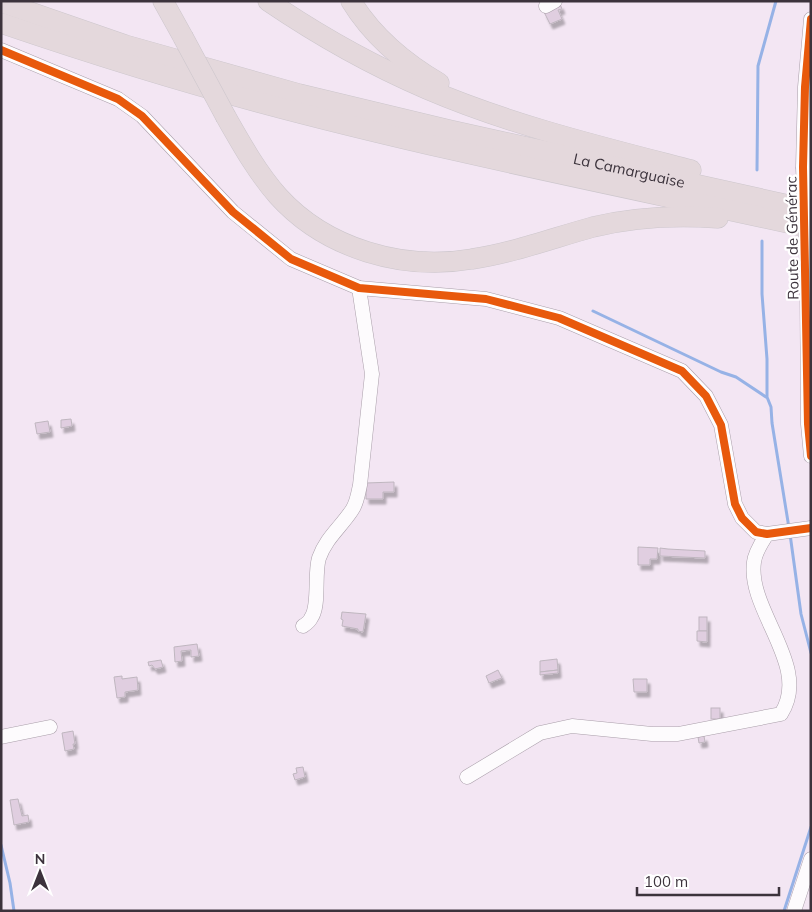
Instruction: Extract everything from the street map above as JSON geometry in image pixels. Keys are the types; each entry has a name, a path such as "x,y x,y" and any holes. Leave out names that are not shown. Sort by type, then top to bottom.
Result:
{"highway":[{"path":"163,1 251,161 266,182 280,198 312,225 346,244 388,258 427,263 472,259 616,222 668,216 696,216 742,220 811,235"},
{"path":"268,1 330,41 427,89 506,118 606,148 761,188 811,205"},
{"path":"351,1 379,38 406,62 448,89 506,118"},
{"name":"La Camarguaise","path":"1,2 125,45 299,94 449,130 811,210"},
{"path":"1,23 177,79 258,102 349,125 811,228"}],"street":[{"name":"Route de Générac","path":"811,19 805,86 804,167 808,424 811,456"},
{"path":"1,50 118,99 142,116 233,212 291,259 359,288 486,299 559,318 682,371 706,396 721,425 735,504 742,518 756,532 773,533 806,529"},
{"path":"303,626 312,618 315,606 316,572 320,556 329,537 352,510 357,500 360,485 372,374 359,288"},
{"path":"467,776 540,733 572,726 652,734 678,734 781,714 789,704 791,684 788,658 758,596 754,562 760,546 773,533"},
{"path":"1,737 50,727"},
{"path":"794,911 811,860"}],"building":[{"path":"560,4 562,9 558,10 562,19 550,24 544,12"},
{"path":"71,419 72,426 61,428 61,420"},
{"path":"48,421 50,432 37,434 35,423"},
{"path":"394,482 394,492 383,492 383,499 366,499 366,483"},
{"path":"638,547 658,548 657,559 650,559 650,565 638,565"},
{"path":"660,548 705,551 705,558 660,556"},
{"path":"342,612 366,614 363,632 358,631 358,629 342,626"},
{"path":"699,617 707,617 707,631 699,631"},
{"path":"697,631 707,631 707,642 697,641"},
{"path":"197,644 199,656 191,657 191,650 181,651 182,661 175,662 174,647"},
{"path":"557,659 558,670 540,672 540,661"},
{"path":"161,660 163,667 155,669 152,665 149,666 148,662"},
{"path":"498,670 502,678 489,683 486,676"},
{"path":"558,670 558,673 540,675 540,672"},
{"path":"122,676 122,679 137,677 138,690 125,692 125,697 117,698 114,677"},
{"path":"633,679 647,679 647,692 634,692"},
{"path":"711,708 720,708 720,719 711,719"},
{"path":"73,731 74,749 65,751 62,733"},
{"path":"704,736 705,742 699,743 698,737"},
{"path":"303,767 305,777 295,780 293,774 297,773 296,768"},
{"path":"18,799 22,816 28,815 29,822 14,825 10,800"}],"waterway":[{"path":"757,170 758,66 776,1"},
{"path":"762,241 762,294 767,359 767,397 771,407 789,528"},
{"path":"593,311 721,372 736,377 766,397"},
{"path":"790,534 801,614 811,653"},
{"path":"784,911 811,827"},
{"path":"1,845 14,911"}],"cycle path":[{"path":"811,19 805,87 803,167 808,424 811,456"},
{"path":"1,50 118,99 142,116 233,212 291,259 359,288 486,299 559,318 682,371 706,396 721,425 735,504 742,518 756,532 767,534 811,528"}]}
